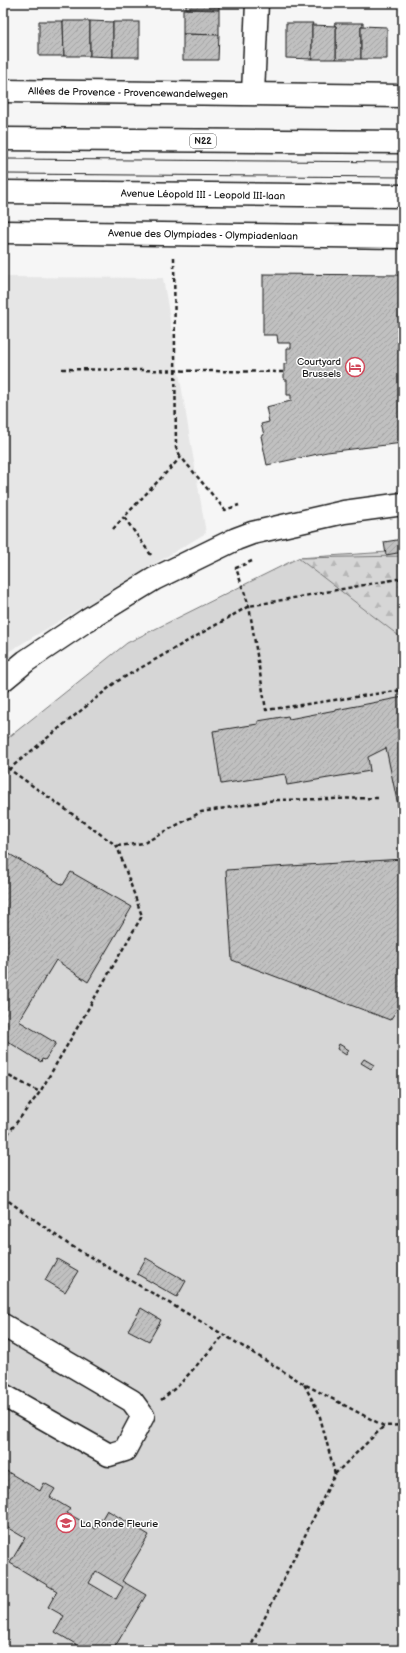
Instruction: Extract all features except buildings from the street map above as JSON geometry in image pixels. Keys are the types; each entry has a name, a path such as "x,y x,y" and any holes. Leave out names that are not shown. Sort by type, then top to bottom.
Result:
{"street":[{"path":"253,93 257,3"},
{"name":"Allées de Provence - Provencewandelwegen","path":"3,90 403,96"},
{"name":"N22","path":"3,139 403,142"},
{"name":"Avenue Léopold III - Leopold III-laan","path":"3,192 403,196"},
{"name":"Avenue des Olympiades - Olympiadenlaan","path":"3,232 403,237"},
{"path":"3,680 26,661 87,620 165,573 252,533 344,512 403,504"},
{"path":"3,1325 132,1401 143,1416 125,1450 109,1455 3,1395"}],"path":[{"path":"174,233 176,448 181,457 226,510 239,505"},
{"path":"62,369 284,372"},
{"path":"113,529 181,457"},
{"path":"124,517 165,573"},
{"path":"255,559 236,568 249,606 266,710 403,690"},
{"path":"3,774 116,682 249,606 403,578"},
{"path":"3,1140 40,1092 142,916 117,846 9,769"},
{"path":"117,846 144,843 202,812 275,800 378,798"},
{"path":"3,1073 40,1092"},
{"path":"3,1197 68,1244 224,1335 304,1384 384,1426 403,1425"},
{"path":"143,1416 179,1385 224,1335"},
{"path":"304,1384 319,1413 335,1474"},
{"path":"249,1650 335,1474 384,1426"}],"shaded area":[{"path":"3,277 163,278 206,533 3,655"}],"green space":[{"path":"403,551 403,1650 3,1650 3,742 127,643 298,558"},
{"path":"403,556 403,639 298,558"}],"tram line":[{"path":"3,159 403,162"},
{"path":"3,174 403,177"}],"place":[{"name":"Courtyard Brussels","path":"355,367"},
{"name":"La Ronde Fleurie","path":"66,1523"}]}
